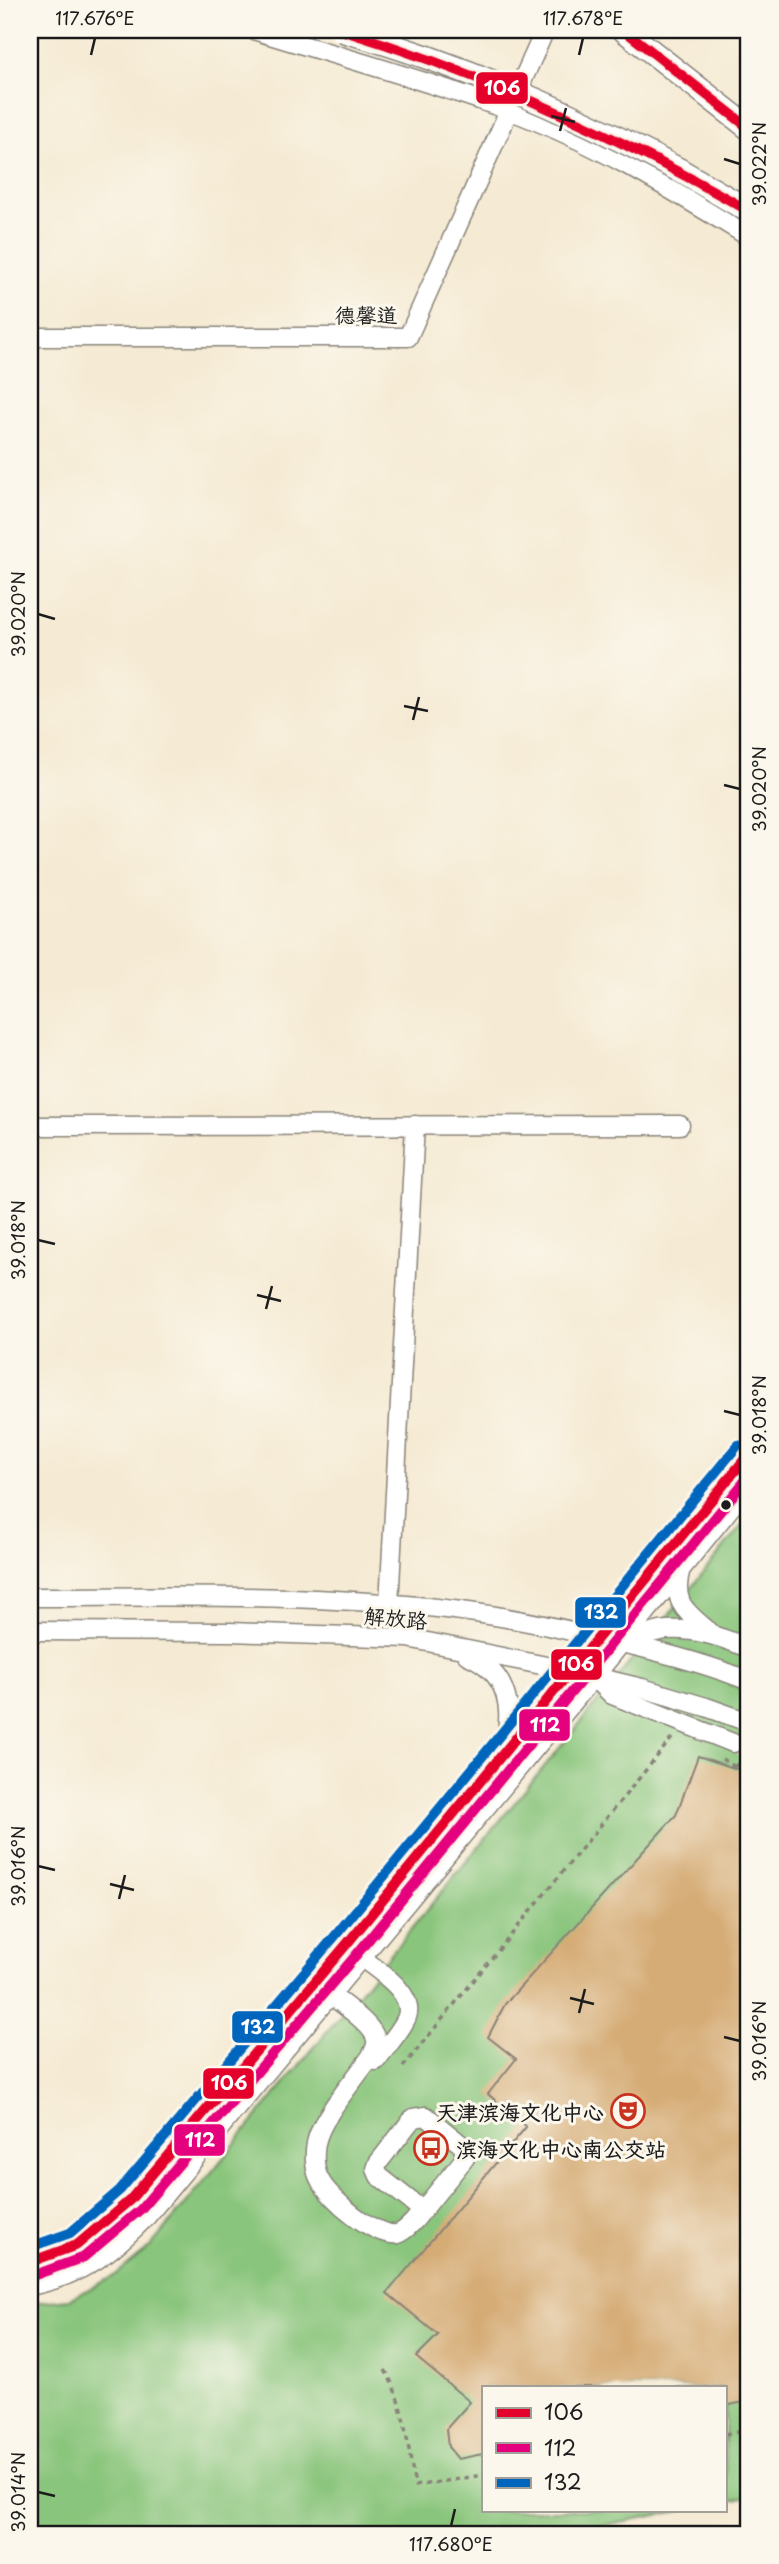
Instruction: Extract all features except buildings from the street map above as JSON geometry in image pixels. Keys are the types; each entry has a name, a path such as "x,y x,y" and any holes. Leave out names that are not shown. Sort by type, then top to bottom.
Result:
{"main road":[{"path":"341,30 417,53 492,81 574,117 679,170 749,211"},
{"path":"624,30 749,128"}],"street":[{"path":"253,30 509,110 631,167 749,237"},
{"name":"德馨道","path":"30,337 408,337 545,30"},
{"path":"389,1604 415,1125"},
{"path":"30,1126 680,1125"},
{"path":"30,2262 77,2245 115,2215 345,1945 749,1454"},
{"path":"30,2286 83,2268 109,2253 124,2240 331,1996 749,1485"},
{"path":"681,1567 676,1586 677,1598 712,1634"},
{"name":"解放路","path":"30,1597 249,1597 389,1604 477,1613 597,1636 668,1654 749,1681"},
{"path":"621,1642 666,1630 712,1634 749,1648"},
{"name":"解放路","path":"30,1631 318,1633 408,1638 571,1671 683,1699 748,1722"},
{"path":"444,1645 480,1660 502,1685 509,1721 507,1736 497,1762"},
{"path":"594,1677 612,1695 741,1746"},
{"path":"345,1945 390,1980 405,1997 409,2012 330,2127 321,2150 321,2168 334,2193 358,2212 387,2230 405,2230"},
{"path":"314,1982 373,2031 376,2039 376,2047 321,2128 316,2142 316,2171 331,2196 374,2229 392,2234 405,2230 422,2210 465,2158 463,2146 426,2116 414,2118 376,2169 379,2176 422,2210"}],"path":[{"path":"403,2067 677,1732"},
{"path":"712,1753 735,1767 741,1746"},
{"path":"385,2370 392,2382 400,2408 415,2486 482,2475"},
{"path":"726,2434 749,2430"}],"green space":[{"path":"749,1517 749,2497 726,2502 726,2386 482,2386 482,2512 673,2512 557,2534 30,2534 30,2303 69,2299 113,2277 151,2246"},
{"path":"749,2523 749,2534 676,2534 706,2526"}],"tunnel":[{"path":"733,1743 749,1751"}],"transit line":[{"name":"106","path":"341,30 447,66 550,109 650,157 749,211"},
{"name":"106","path":"624,30 749,128"},
{"name":"132","path":"30,2247 70,2233 120,2190 335,1936 738,1445"},
{"name":"106","path":"30,2262 77,2245 130,2200 346,1945 749,1454"},
{"name":"112","path":"35,2275 84,2257 141,2209 357,1954 749,1476"}],"place":[{"name":"天津滨海文化中心","path":"628,2111"},
{"name":"滨海文化中心南公交站","path":"431,2148"}]}
